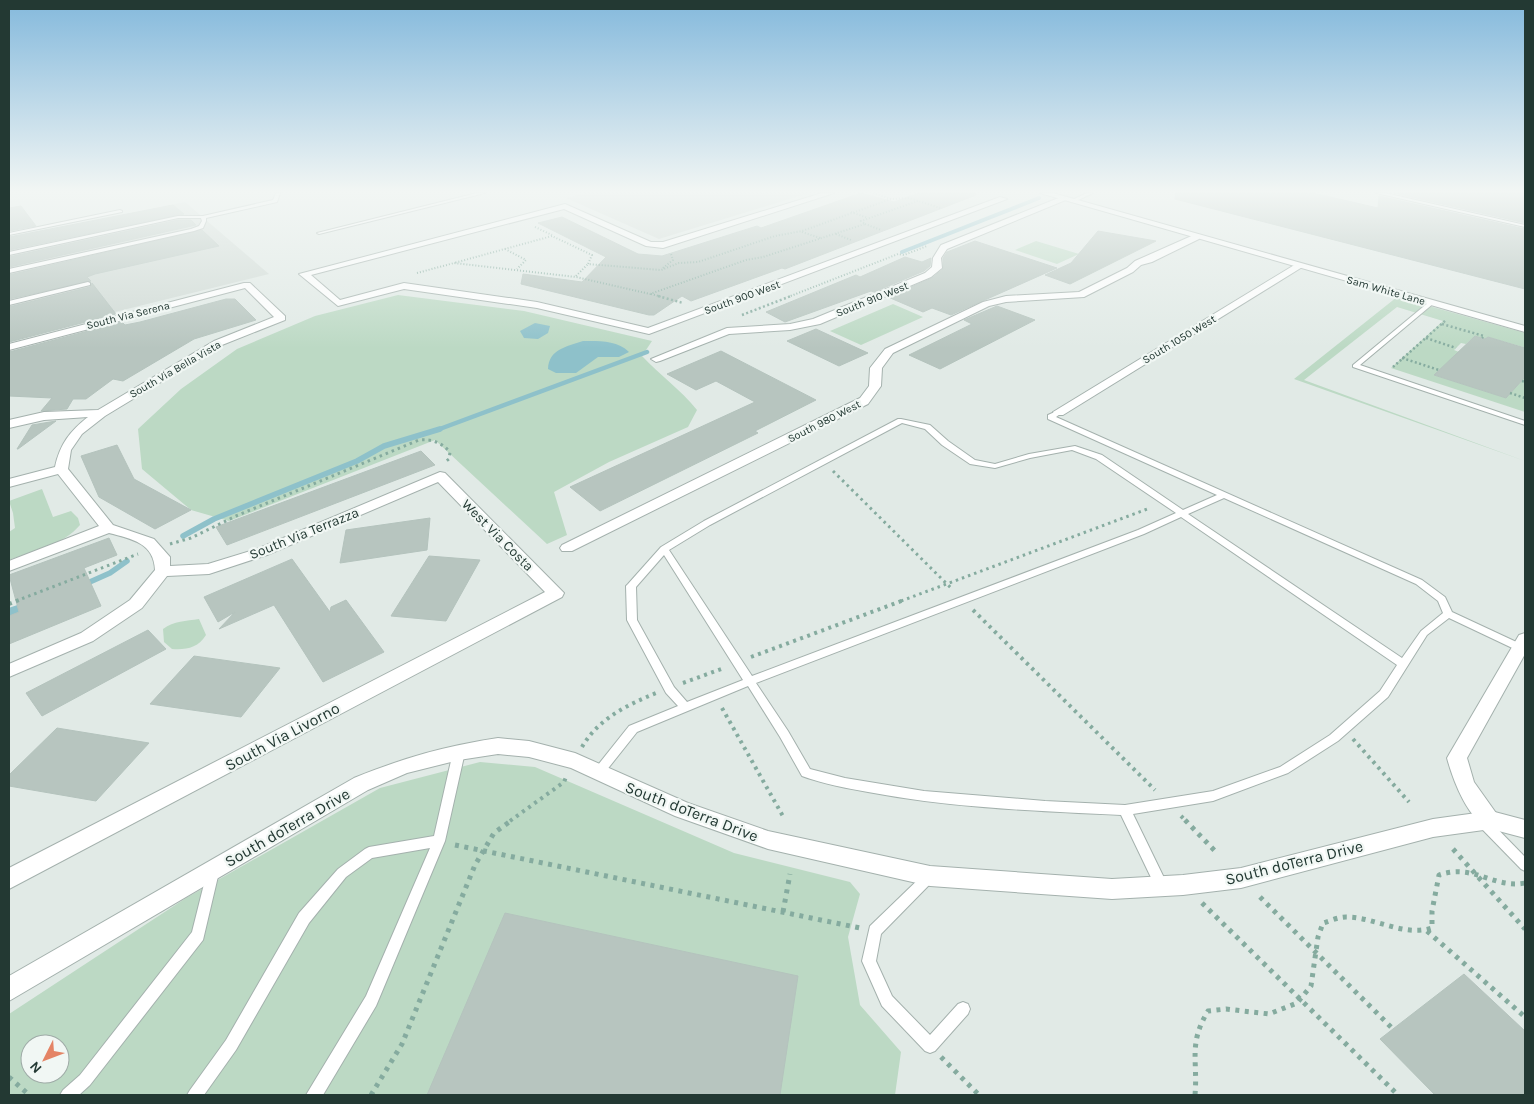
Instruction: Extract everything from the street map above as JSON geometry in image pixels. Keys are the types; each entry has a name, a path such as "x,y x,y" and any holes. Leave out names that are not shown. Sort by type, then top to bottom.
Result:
{"street":[{"name":"South 900 West","path":"417,245 304,274 338,303 404,286 537,305 649,331 881,245"},
{"name":"South 900 West","path":"652,245 665,245"},
{"name":"South 910 West","path":"656,359 727,331 790,327 816,322 928,275 937,268 937,258 944,247 951,245"},
{"name":"South 980 West","path":"568,548 864,401 875,386 876,368 889,351 986,304 1006,299 1081,295 1130,270 1138,263 1149,260 1179,245"},
{"name":"Sam White Lane","path":"1225,245 1525,329"},
{"name":"South 1050 West","path":"1060,412 1299,266"},
{"name":"South Via Serena","path":"9,347 247,285 281,318"},
{"name":"South Via Bella Vista","path":"62,470 65,450 77,432 101,413 218,343 281,318"},
{"path":"9,424 44,416 101,413"},
{"path":"9,484 62,470 108,528"},
{"name":"South Via Terrazza","path":"163,571 209,569 262,552 440,471"},
{"name":"West Via Costa","path":"440,471 556,593"},
{"path":"9,566 108,528 131,534 148,542 162,557 163,571 136,604 87,637 9,672"},
{"name":"South Via Livorno","path":"9,879 556,593"},
{"path":"1524,645 1457,758 1465,786 1487,820 1525,829"},
{"name":"South doTerra Drive","path":"9,988 382,774 480,748 511,747 552,753 575,761 682,810 768,840 930,876 1112,888 1173,886 1241,878 1418,830 1487,820"}],"lane":[{"path":"9,253 49,245"},
{"path":"9,271 127,245"},
{"path":"9,303 88,284"},
{"path":"1430,303 1355,366 1525,423"},
{"path":"1060,412 1051,417 1419,582 1442,599 1448,614 1524,645"},
{"path":"686,706 669,688 632,620 631,586 664,549 707,523 901,421 927,427 945,443 973,462 995,466 1029,456 1072,448 1099,458 1403,664"},
{"path":"598,772 633,729 686,706 1183,514 1224,495"},
{"path":"664,549 736,663 784,734 806,773 850,785 928,798 1002,805 1126,810 1213,796 1284,770 1334,738 1384,694 1424,633 1448,614"},
{"path":"314,1095 371,1001 439,841 460,752"},
{"path":"1126,810 1173,886"},
{"path":"1487,820 1525,865"},
{"path":"195,1095 231,1045 304,918 342,873 369,853 439,841"},
{"path":"68,1095 85,1080 198,935 214,869"},
{"path":"930,876 875,931 868,961 887,1001 930,1046 963,1009"}],"path":[{"path":"736,318 898,254 904,255 930,245"},
{"path":"505,249 526,260 517,270"},
{"path":"661,270 673,260 669,250"},
{"path":"411,275 454,262"},
{"path":"576,276 588,264"},
{"path":"650,294 689,305"},
{"path":"1400,371 1391,368 1451,316"},
{"path":"1441,324 1484,336 1482,338"},
{"path":"1425,338 1456,348"},
{"path":"1402,358 1439,370"},
{"path":"1510,393 1525,398"},
{"path":"170,544 191,538 236,516 419,440 430,439 440,441 450,452 449,460 440,471"},
{"path":"824,461 1215,851"},
{"path":"371,1095 402,1044 475,865 494,833 564,782 584,742 602,723 631,702 1166,502"},
{"path":"9,604 111,562 138,554"},
{"path":"702,676 784,818"},
{"path":"1344,730 1409,802"},
{"path":"439,841 875,931"},
{"path":"1453,849 1525,929"},
{"path":"1195,1095 1193,1049 1198,1026 1208,1011 1226,1009 1269,1014 1297,1003 1311,986 1318,937 1323,923 1346,917 1408,930 1427,931 1432,928 1432,911 1439,875 1456,870 1474,872 1502,881 1525,883"},
{"path":"783,912 790,874"},
{"path":"1173,886 1300,999 1398,1095"},
{"path":"1260,897 1394,1029"},
{"path":"1427,931 1525,1017"},
{"path":"930,1046 979,1095"},
{"path":"9,1077 29,1095"}],"shaded area":[{"path":"9,245 235,245 269,274 9,338"}],"green space":[{"path":"1028,245 1048,245 1079,254 1057,264 1015,250"},
{"path":"398,295 524,311 652,341 642,356 697,410 688,427 609,462 554,492 567,535 547,544 435,440 229,521 191,510 142,469 138,429 181,389 237,349 315,316"},
{"path":"1397,297 1525,333 1525,350 1522,349 1523,347 1488,337 1485,339 1475,336 1466,344 1461,343 1454,350 1459,352 1434,375 1506,398 1525,377 1525,412 1391,368 1443,321 1397,307 1304,380 1525,461 1294,379"},
{"path":"893,304 923,317 861,345 830,331"},
{"path":"42,489 53,517 71,511 78,518 80,525 65,538 9,560 9,532 15,528 9,501"},
{"path":"199,619 206,635 199,643 187,648 172,649 164,642 163,629 167,626"},
{"path":"480,762 535,767 734,853 850,882 860,894 848,937 860,1005 901,1052 895,1095 9,1095 9,1014 186,898 380,788"}],"water":[{"path":"535,323 550,326 548,333 538,339 524,338 520,331"},
{"path":"583,341 613,343 629,352 619,357 598,357 576,373 556,373 548,369 549,362 555,353 565,347"}],"building":[{"path":"9,245 36,245 9,250"},
{"path":"66,245 109,245 9,267 9,257"},
{"path":"140,245 219,246 95,274 87,277 91,281 9,299 9,275"},
{"path":"581,245 619,245 638,254 662,256 698,245 848,245 785,269 782,268 691,301 682,296 654,315 521,284 523,274 582,282 606,257"},
{"path":"966,245 986,245 1057,268 951,315 932,308 923,312 888,297 932,278 943,269 943,258 947,252"},
{"path":"1087,245 1149,245 1070,284 1045,275 1071,263"},
{"path":"1352,245 1525,245 1525,289"},
{"path":"905,257 922,262 931,258 930,266 924,271 874,292 871,291 785,322 766,312 856,275 860,277"},
{"path":"92,283 116,314 9,342 9,307 90,287"},
{"path":"226,299 235,299 256,320 194,339 123,381 113,379 86,399 73,399 67,409 41,411 52,398 9,396 9,352 122,322 125,325 140,322"},
{"path":"997,306 1035,320 940,369 909,355 972,324 964,320"},
{"path":"816,329 868,353 839,366 787,341"},
{"path":"1475,336 1485,339 1488,337 1525,348 1525,377 1506,398 1434,375"},
{"path":"721,351 816,400 755,431 758,433 600,511 570,487 755,402 716,381 696,390 667,374"},
{"path":"56,421 18,449 17,449 32,425"},
{"path":"117,445 134,479 191,510 155,529 99,497 81,456"},
{"path":"421,451 435,465 227,545 216,527"},
{"path":"430,518 427,550 340,563 346,530"},
{"path":"109,538 117,555 84,568 101,606 9,644 9,616 19,612 9,575"},
{"path":"429,556 480,560 446,621 391,616"},
{"path":"292,559 330,612 331,607 346,600 384,652 323,682 274,605 219,629 235,612 218,622 204,597"},
{"path":"148,630 166,649 42,716 26,693"},
{"path":"194,656 280,668 241,717 150,704"},
{"path":"57,728 149,743 96,801 9,786 9,775"},
{"path":"505,913 798,976 780,1095 427,1095"},
{"path":"1464,974 1525,1031 1525,1095 1435,1095 1380,1039"}],"waterway":[{"path":"902,252 921,245"},
{"path":"438,430 647,352"},
{"path":"183,536 214,519 357,461 384,446 438,430"},
{"path":"83,585 110,573 127,561"},
{"path":"9,612 24,607"}]}
